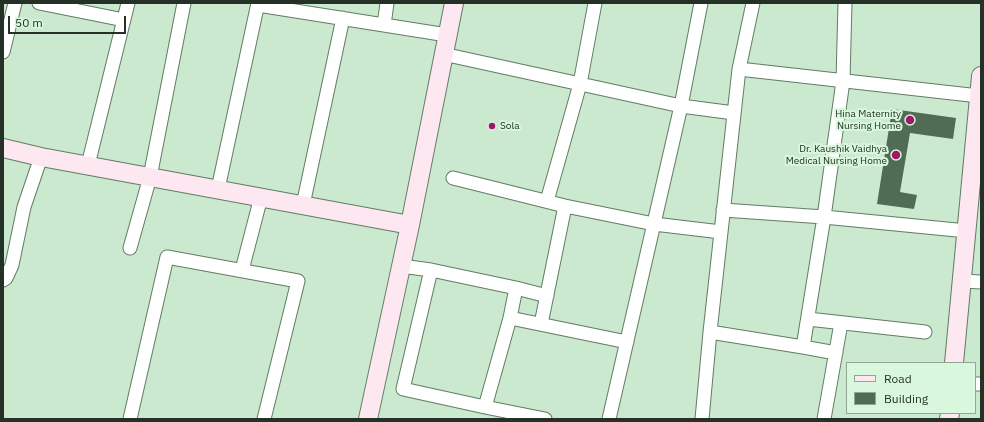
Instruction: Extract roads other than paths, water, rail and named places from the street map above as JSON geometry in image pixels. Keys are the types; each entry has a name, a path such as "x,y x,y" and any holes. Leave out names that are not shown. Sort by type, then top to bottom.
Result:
{"street":[{"path":"3,52 14,3"},
{"path":"39,3 124,20"},
{"path":"88,165 128,3"},
{"path":"130,248 150,177 184,3"},
{"path":"384,25 387,3"},
{"path":"368,419 410,225 454,3"},
{"path":"547,201 580,84 595,3"},
{"path":"609,419 681,106 701,3"},
{"path":"702,419 739,69 753,3"},
{"path":"804,347 843,81 845,3"},
{"path":"218,189 258,4 447,35"},
{"path":"302,205 343,18"},
{"path":"443,54 681,106 734,113"},
{"path":"739,69 979,96"},
{"path":"954,362 967,231 976,173 981,76"},
{"path":"3,148 41,157 410,225"},
{"path":"3,280 6,278 12,265 24,207 41,157"},
{"path":"453,178 565,206 654,224 721,232"},
{"path":"242,270 261,197"},
{"path":"541,324 565,206"},
{"path":"723,210 824,217 967,231"},
{"path":"130,419 167,257 298,281 264,419"},
{"path":"401,266 431,270 547,296"},
{"path":"431,270 403,389 545,419"},
{"path":"962,281 981,282"},
{"path":"485,407 510,318 516,288"},
{"path":"510,318 627,342"},
{"path":"808,319 841,324 925,332"},
{"path":"824,419 841,324"},
{"path":"710,332 836,353"}],"place":[{"name":"Hina Maternity Nursing Home","path":"910,120"},
{"name":"Sola","path":"492,126"},
{"name":"Dr. Kaushik Vaidhya Medical Nursing Home","path":"896,155"}]}
